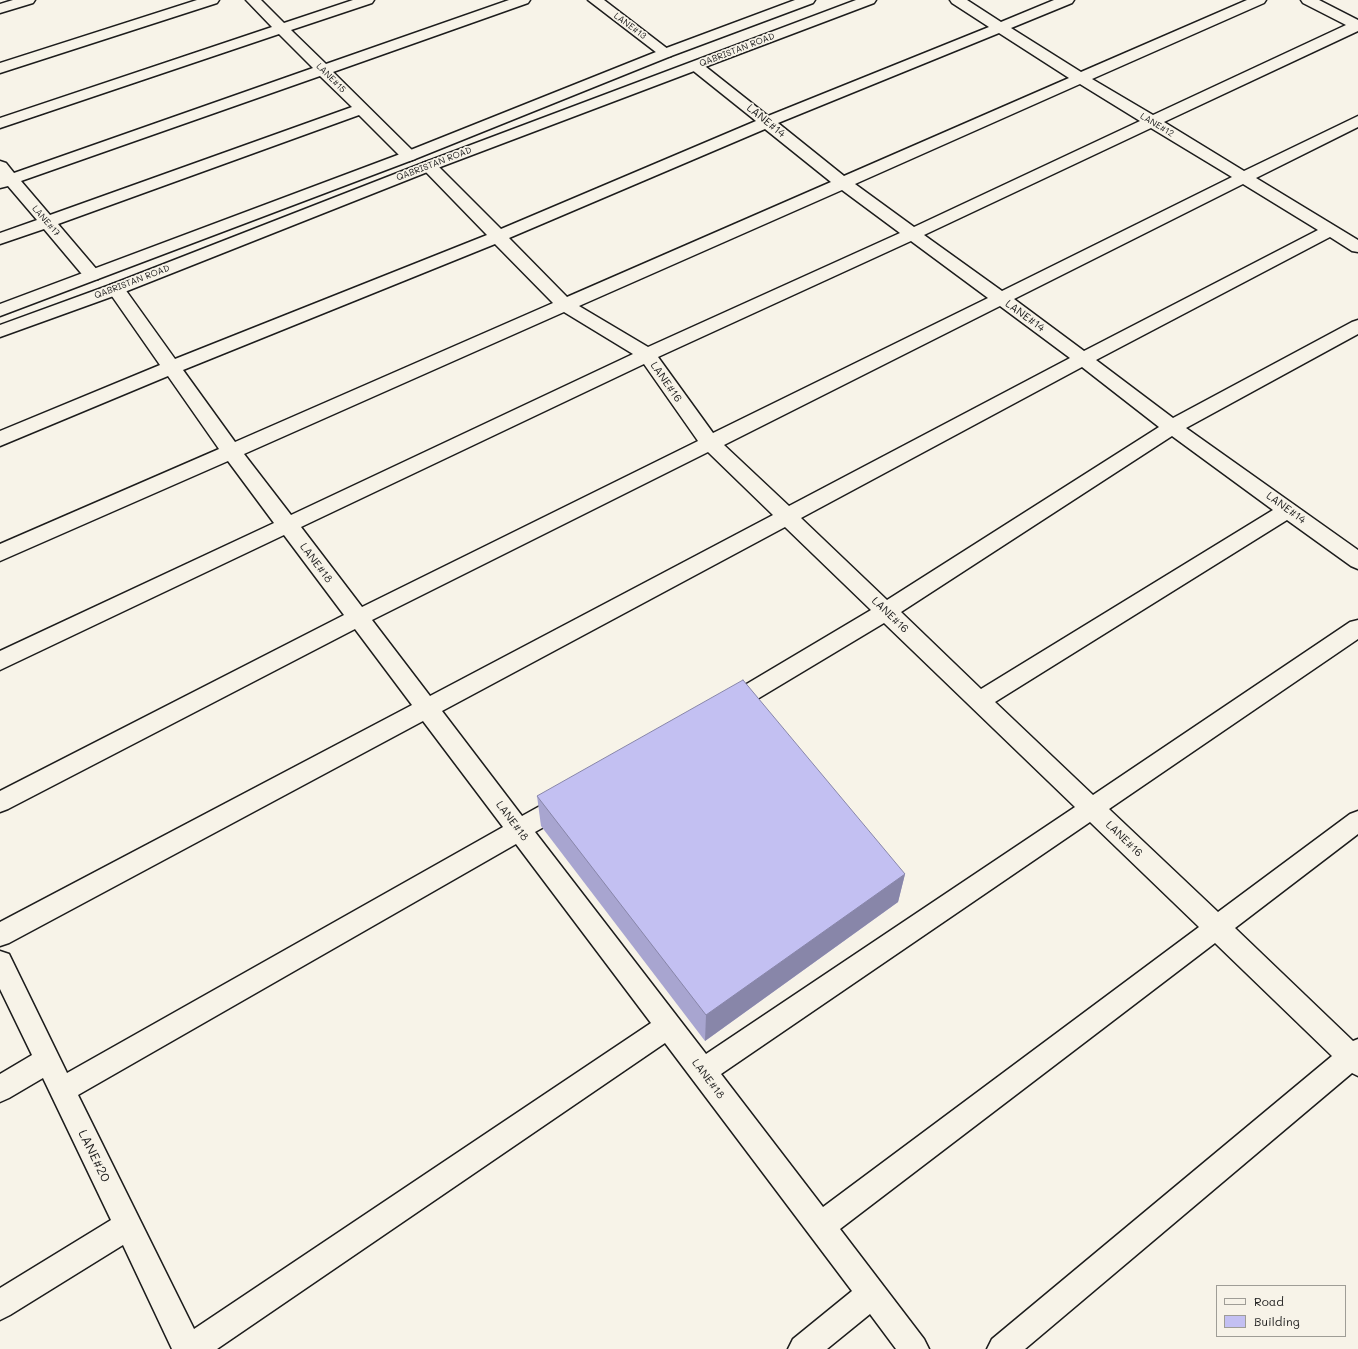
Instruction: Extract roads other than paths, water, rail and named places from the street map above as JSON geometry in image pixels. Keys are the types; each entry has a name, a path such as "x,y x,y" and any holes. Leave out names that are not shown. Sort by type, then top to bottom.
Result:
{"street":[{"path":"0,9 28,0"},
{"path":"0,68 212,0"},
{"name":"LANE#15","path":"253,0 409,156"},
{"path":"0,123 367,0"},
{"path":"5,182 523,0"},
{"name":"LANE#13","path":"595,0 666,53"},
{"name":"QABRISTAN ROAD","path":"0,310 409,156 666,53 808,0"},
{"name":"QABRISTAN ROAD","path":"0,331 51,311 116,289 429,166 869,0"},
{"name":"LANE#12","path":"957,0 1080,78 1358,247"},
{"path":"0,439 172,367 532,223 767,122 1067,0"},
{"path":"0,554 1259,0"},
{"path":"1308,0 1355,22"},
{"path":"0,661 647,355 1152,122 1355,22"},
{"name":"LANE#14","path":"696,66 843,183 1083,359 1172,427 1358,561"},
{"path":"0,239 362,109"},
{"path":"0,802 358,618 1358,121"},
{"name":"LANE#17","path":"0,166 5,182 47,222 92,275"},
{"name":"LANE#16","path":"429,166 565,305 647,355 710,443 1216,927 1356,1057"},
{"path":"0,935 1083,359 1330,230"},
{"name":"LANE#18","path":"116,289 232,452 914,1349"},
{"path":"41,294 51,311"},
{"path":"710,717 886,611 1172,427 1358,326"},
{"path":"979,701 1289,510"},
{"path":"703,1071 1358,628"},
{"path":"62,1090 519,831 580,794"},
{"path":"821,1226 1358,821"},
{"name":"LANE#20","path":"0,962 189,1349"},
{"path":"189,1349 668,1026"},
{"path":"1002,1349 1356,1057"},
{"path":"0,1088 48,1060"},
{"path":"0,1305 128,1225"},
{"path":"803,1349 872,1294"}]}
